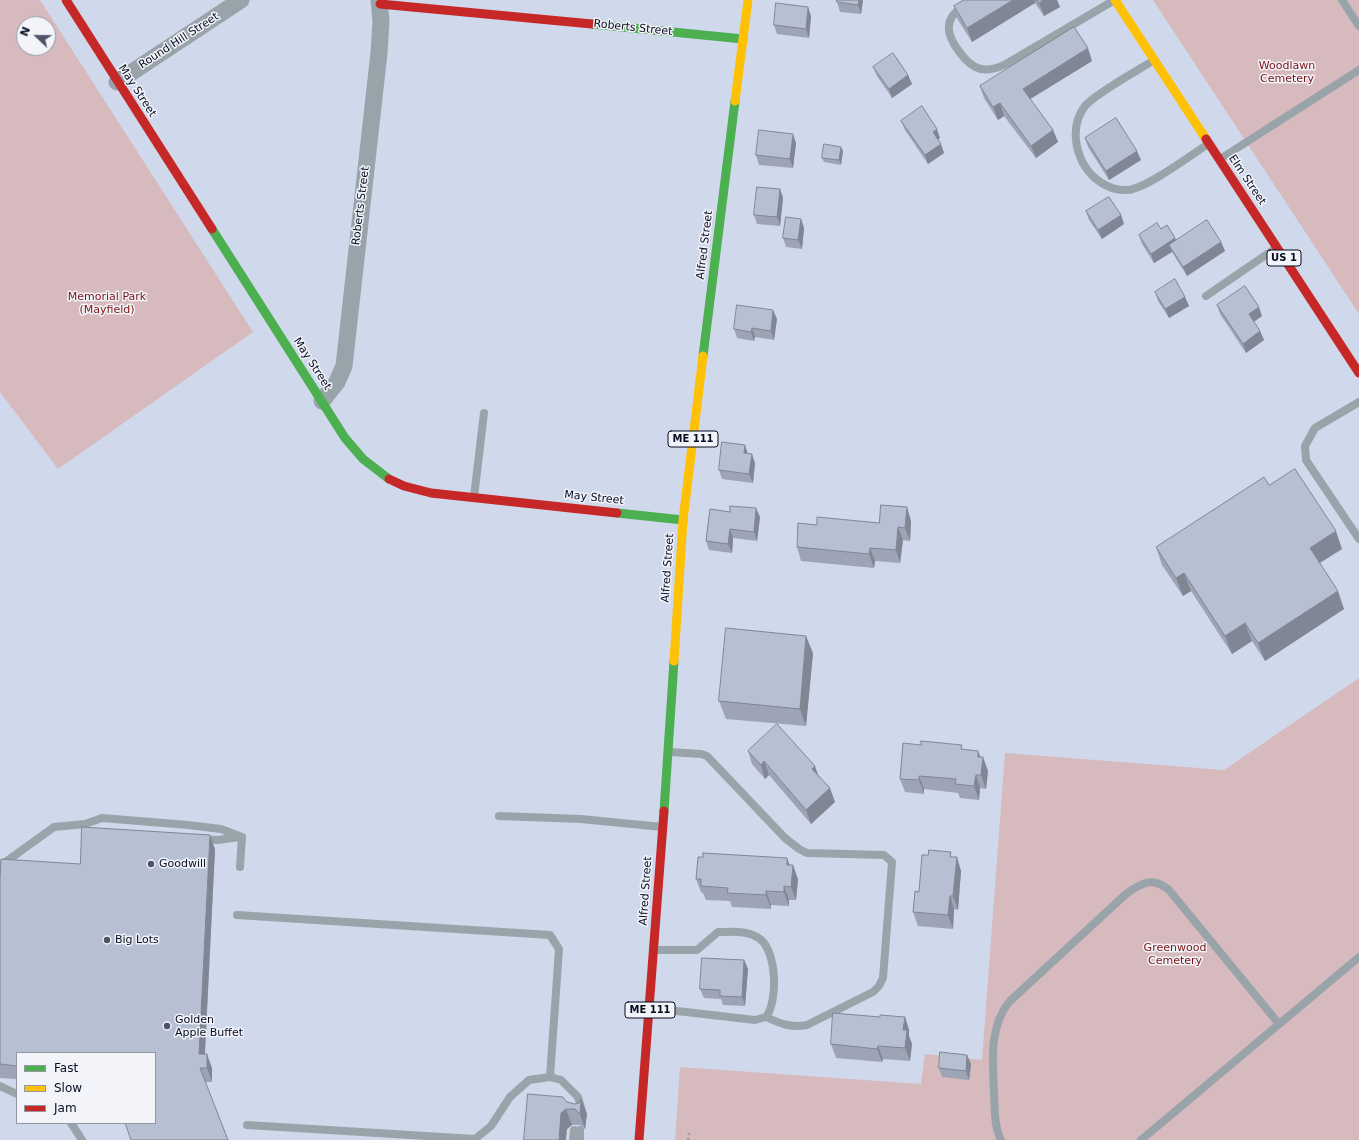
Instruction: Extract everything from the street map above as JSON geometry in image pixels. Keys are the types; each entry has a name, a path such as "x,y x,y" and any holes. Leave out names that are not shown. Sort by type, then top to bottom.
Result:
{"main road":[{"name":"May Street","path":"66,0 322,401 356,452 372,468 385,478 400,486 419,491 683,520"},
{"name":"Alfred Street","path":"639,1140 669,752 683,520 748,0"},
{"name":"Elm Street","path":"1115,0 1359,373"},
{"name":"Roberts Street","path":"380,2 743,39"}],"street":[{"name":"Round Hill Street","path":"117,82 241,0"},
{"name":"Roberts Street","path":"322,401 337,382 344,366 379,53 380,2"}],"lane":[{"path":"972,0 956,12 950,20 948,29 951,39 962,58 970,65 978,69 990,70 1006,64 1115,0"},
{"path":"1342,0 1359,26"},
{"path":"1154,60 1090,101 1085,106 1078,118 1075,141 1080,158 1101,184 1128,190 1142,186 1208,144"},
{"path":"1219,160 1359,70"},
{"path":"1206,296 1278,248"},
{"path":"1359,402 1315,428 1305,446 1306,460 1359,539"},
{"path":"474,498 484,413"},
{"path":"650,1008 755,1020 766,1017 789,1026 796,1027 807,1024 873,992 879,986 883,978 892,862 884,855 807,853 799,849 785,838 707,756 701,754 669,752"},
{"path":"499,816 581,819 663,827"},
{"path":"0,866 54,827 85,824 102,818 221,829 242,837"},
{"path":"85,824 95,830"},
{"path":"194,838 218,840 242,837"},
{"path":"240,867 242,837"},
{"path":"1001,1140 994,1115 992,1057 997,1026 1004,1010 1010,1001 1126,894 1144,882 1154,881 1169,890 1279,1024"},
{"path":"237,915 550,935 559,949 550,1077"},
{"path":"654,950 697,950 718,932 748,933 761,940 766,947 773,965 773,1004 766,1017"},
{"path":"1141,1140 1359,957"},
{"path":"247,1125 475,1139 491,1126 510,1097 521,1087 530,1080 550,1077 561,1080 571,1088 580,1102 578,1114"},
{"path":"0,1086 16,1094"},
{"path":"72,1124 82,1140"},
{"path":"574,1140 577,1130 580,1140"}],"path":[{"path":"688,1140 689,1133"}],"green space":[{"name":"Memorial Park (Mayfield)","path":"0,0 40,0 50,16 16,16 16,56 56,56 56,25 253,332 58,469 0,392"},
{"name":"Woodlawn Cemetery","path":"1153,0 1359,0 1359,314"},
{"name":"Greenwood Cemetery","path":"1359,678 1359,1140 675,1140 680,1067 921,1084 925,1054 982,1060 1005,753 1224,770"}],"building":[{"path":"837,0 859,0 858,5 837,2"},
{"path":"964,0 1013,0 967,28 954,6"},
{"path":"1037,0 1044,0 1039,3"},
{"path":"776,3 808,7 806,29 774,25"},
{"path":"1074,27 1088,48 1023,89 1053,130 1031,146 1000,103 993,107 980,86"},
{"path":"893,53 908,75 889,89 873,67"},
{"path":"922,106 937,129 933,132 941,144 925,155 901,121"},
{"path":"1116,118 1137,151 1106,171 1085,138"},
{"path":"759,130 793,134 790,159 756,155"},
{"path":"824,144 841,147 839,160 822,158"},
{"path":"757,187 780,189 777,217 754,215"},
{"path":"1109,197 1121,215 1098,230 1086,211"},
{"path":"786,217 801,219 798,240 783,238"},
{"path":"1207,220 1221,242 1183,267 1169,245"},
{"path":"1157,223 1161,229 1167,225 1175,238 1151,254 1139,235"},
{"path":"1175,279 1185,297 1165,309 1155,292"},
{"path":"1245,286 1259,307 1249,314 1260,331 1243,344 1217,305"},
{"path":"737,305 773,310 771,331 752,328 751,332 734,329"},
{"path":"722,442 745,445 744,453 752,454 749,474 719,470"},
{"path":"1295,469 1336,531 1310,548 1338,591 1258,643 1245,623 1225,636 1184,573 1176,578 1156,547 1264,477 1269,485"},
{"path":"881,505 907,507 905,528 898,527 896,550 870,548 869,554 797,547 798,523 817,525 817,517 879,523"},
{"path":"730,506 756,508 754,532 730,529 728,544 706,541 710,509 730,512"},
{"path":"726,628 806,636 800,709 719,701"},
{"path":"777,724 815,766 812,769 830,788 806,810 764,761 761,765 748,751"},
{"path":"921,741 962,745 961,749 978,751 978,757 983,757 981,775 976,775 974,786 955,784 956,779 919,776 919,780 900,779 903,743 921,745"},
{"name":"Big Lots","path":"82,827 210,835 199,1054 207,1054 207,1068 200,1068 228,1140 131,1140 125,1124 156,1124 156,1052 16,1052 16,1066 0,1064 1,859 80,864"},
{"path":"929,850 951,852 950,857 957,857 953,896 950,896 948,915 913,912 915,891 919,892 922,855 928,855"},
{"path":"703,853 787,858 787,865 793,865 791,887 784,886 784,892 766,891 766,895 727,893 728,888 701,886 701,879 696,879 698,857 703,857"},
{"path":"702,958 744,960 742,997 720,996 720,990 700,989"},
{"path":"833,1013 880,1017 880,1015 905,1017 903,1030 907,1030 905,1048 878,1046 877,1049 831,1044"},
{"path":"940,1052 967,1055 966,1071 939,1068"},
{"path":"528,1094 563,1097 567,1102 575,1104 579,1103 581,1099 580,1114 575,1109 566,1109 561,1113 559,1140 524,1140"}],"traffic: fast":[{"path":"592,24 743,39"},
{"path":"703,356 735,101"},
{"path":"212,229 345,438 363,459 389,479"},
{"path":"617,513 683,520"},
{"path":"664,811 674,661"}],"traffic: slow":[{"path":"735,101 748,0"},
{"path":"1115,0 1206,139"},
{"path":"674,661 683,520 703,356"}],"traffic: jam":[{"path":"66,0 212,229"},
{"path":"380,4 592,24"},
{"path":"1206,139 1359,373"},
{"path":"389,479 404,486 431,493 617,513"},
{"path":"639,1140 664,811"}],"place":[{"name":"Goodwill","path":"151,864"},
{"name":"Big Lots","path":"107,940"},
{"name":"Golden Apple Buffet","path":"167,1026"}]}
